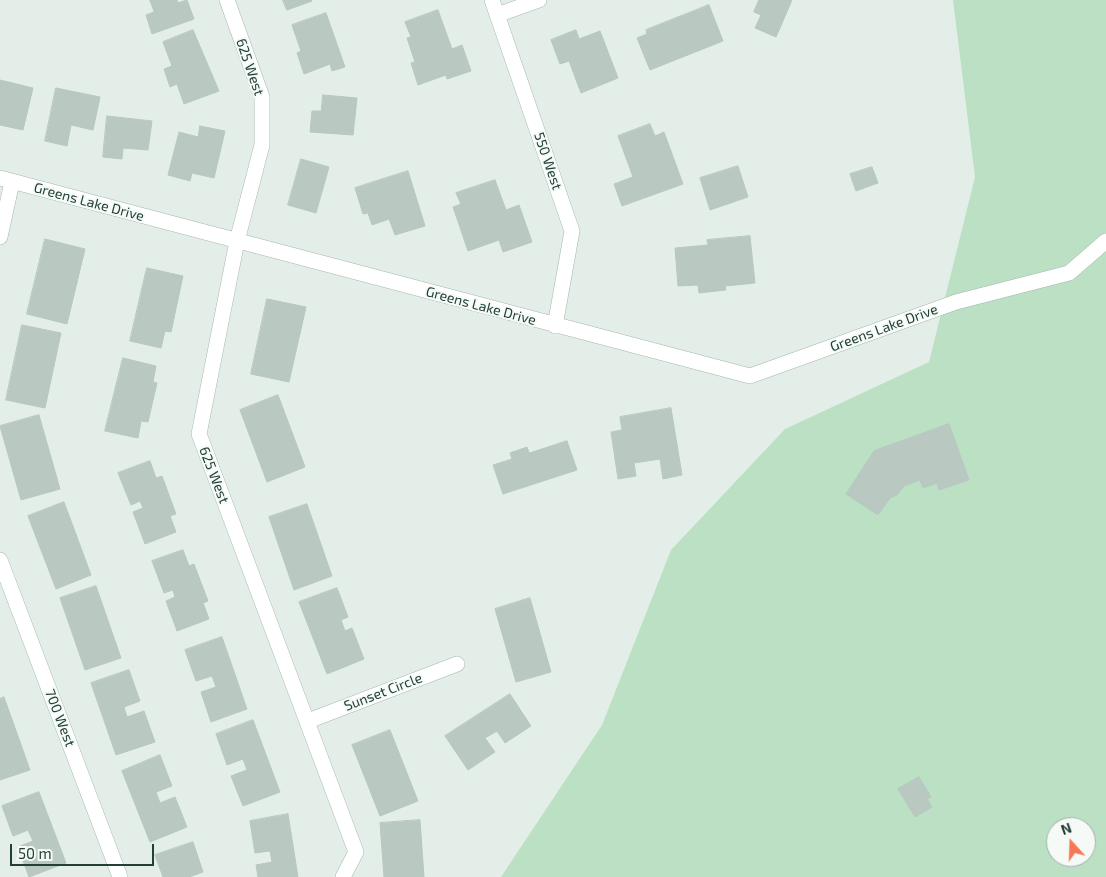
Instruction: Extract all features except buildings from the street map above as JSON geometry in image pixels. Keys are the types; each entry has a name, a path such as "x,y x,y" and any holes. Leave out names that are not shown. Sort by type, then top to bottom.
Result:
{"street":[{"name":"625 West","path":"227,0 262,97 262,145 237,241 199,434 356,852 343,877"},
{"name":"550 West","path":"492,0 572,231 555,326"},
{"path":"497,15 539,0"},
{"name":"Greens Lake Drive","path":"6,180 750,376 956,302 1069,273 1106,241"},
{"path":"0,237 6,180"},
{"name":"700 West","path":"0,560 120,877"},
{"name":"Sunset Circle","path":"308,721 457,664"}],"green space":[{"path":"953,0 1106,0 1106,877 501,877 602,725 671,550 785,429 929,362 975,177"}]}
